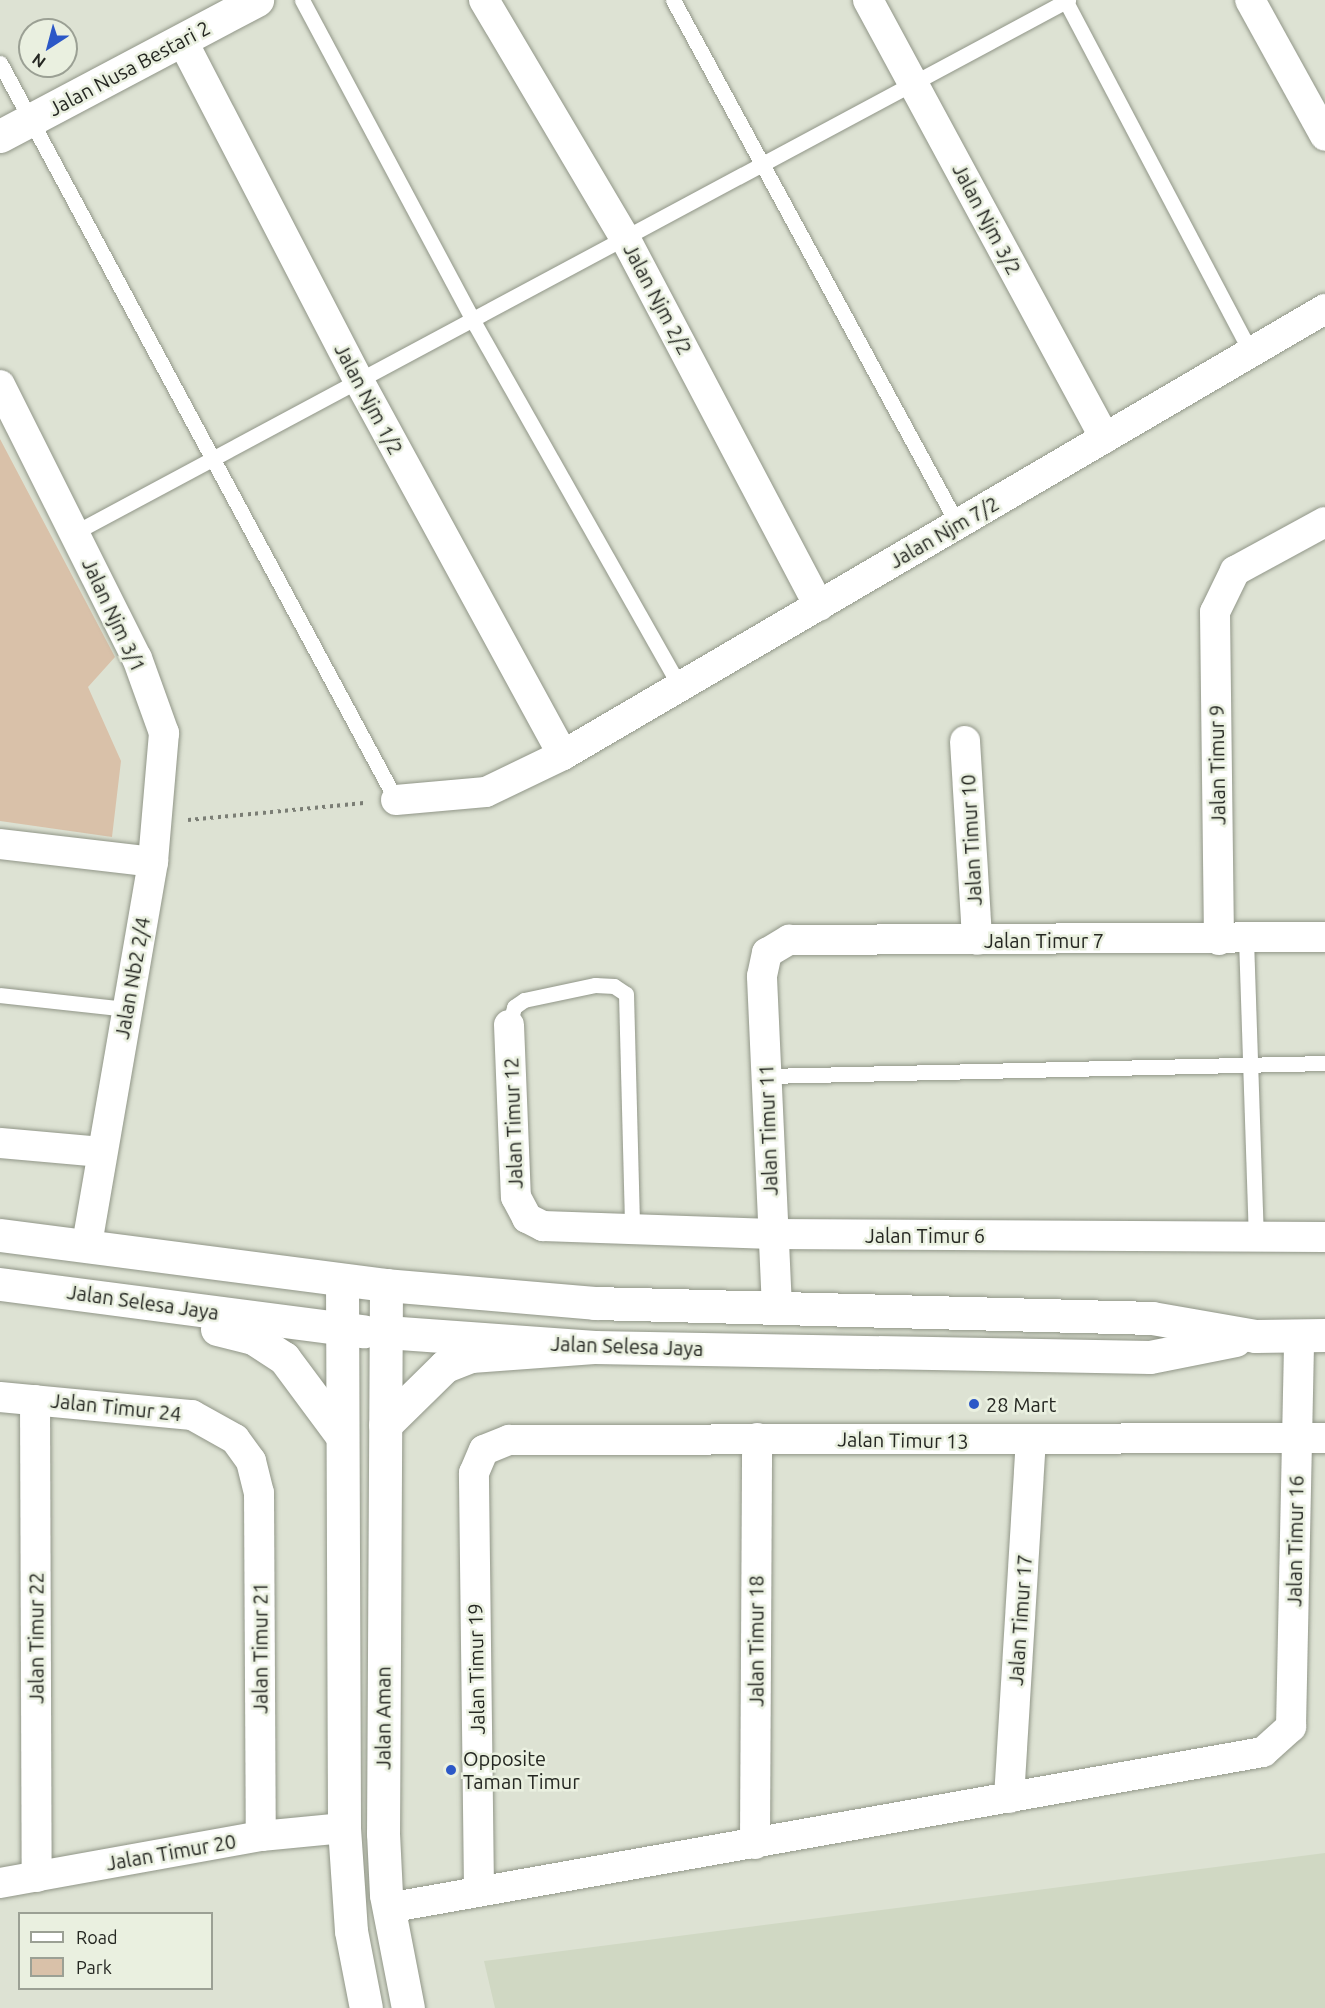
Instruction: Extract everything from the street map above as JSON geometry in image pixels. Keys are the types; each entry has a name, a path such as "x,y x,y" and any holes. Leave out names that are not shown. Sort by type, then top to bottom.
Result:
{"main road":[{"name":"Jalan Nusa Bestari 2","path":"0,136 257,0"},
{"name":"Jalan Selesa Jaya","path":"0,1235 342,1280 595,1303 1152,1318 1255,1336"},
{"name":"Jalan Aman","path":"342,1280 344,1828 351,1931 366,2008"},
{"name":"Jalan Selesa Jaya","path":"0,1284 63,1290 342,1330 594,1347 1150,1357 1255,1336 1312,1335"},
{"name":"Jalan Aman","path":"386,1285 383,1833 388,1908 408,2008"},
{"path":"63,1290 253,1338 284,1358 342,1436"},
{"path":"385,1425 445,1366 471,1356 594,1347"}],"street":[{"name":"Jalan Njm 2/2","path":"484,0 625,238 819,606"},
{"name":"Jalan Njm 3/2","path":"868,0 915,82 1105,438"},
{"path":"1250,0 1325,136"},
{"name":"Jalan Njm 1/2","path":"182,40 359,381 563,755"},
{"name":"Jalan Njm 7/2","path":"396,800 486,792 563,755 1325,309"},
{"name":"Jalan Njm 3/1","path":"0,385 137,658 164,733 153,862"},
{"name":"Jalan Timur 9","path":"1232,940 1215,612 1223,591 1235,571 1325,522"},
{"name":"Jalan Timur 10","path":"965,741 977,940"},
{"path":"0,844 153,862"},
{"name":"Jalan Nb2 2/4","path":"87,1245 153,862"},
{"name":"Jalan Timur 7","path":"767,953 789,940 1325,938"},
{"name":"Jalan Timur 11","path":"767,953 762,976 777,1308"},
{"name":"Jalan Timur 12","path":"509,1025 516,1197 526,1218"},
{"path":"0,1143 102,1152"},
{"name":"Jalan Timur 6","path":"526,1218 543,1226 632,1231 1325,1237"},
{"name":"Jalan Timur 16","path":"1009,1798 1263,1752 1277,1742 1291,1727 1312,1437 1312,1335"},
{"name":"Jalan Timur 24","path":"0,1397 192,1415 235,1439 250,1461"},
{"name":"Jalan Timur 22","path":"35,1400 37,1877"},
{"name":"Jalan Timur 13","path":"484,1450 509,1440 757,1438 1031,1442 1312,1437"},
{"name":"Jalan Timur 18","path":"755,1844 757,1438"},
{"name":"Jalan Timur 17","path":"1009,1798 1031,1442"},
{"name":"Jalan Timur 19","path":"479,1890 474,1473 484,1450"},
{"name":"Jalan Timur 21","path":"250,1461 259,1493 261,1836"},
{"path":"388,1908 479,1890 755,1844 1009,1798"},
{"name":"Jalan Timur 20","path":"0,1883 261,1836 344,1828"}],"lane":[{"path":"302,0 472,320 680,687"},
{"path":"673,0 958,525"},
{"path":"74,533 1066,0 1251,353"},
{"path":"0,63 396,800"},
{"path":"1232,940 1250,1063 1256,1237"},
{"path":"509,1025 514,1007 524,1000 596,985 614,986 626,994 632,1231"},
{"path":"0,995 127,1009"},
{"path":"766,1076 1325,1063"}],"path":[{"path":"157,823 396,800"}],"shaded area":[{"path":"1325,1853 1325,2008 495,2008 484,1961"}],"green space":[{"path":"0,439 115,657 88,687 121,761 112,837 0,821"}],"place":[{"name":"28 Mart","path":"974,1404"},
{"name":"Opposite Taman Timur","path":"451,1770"}]}
